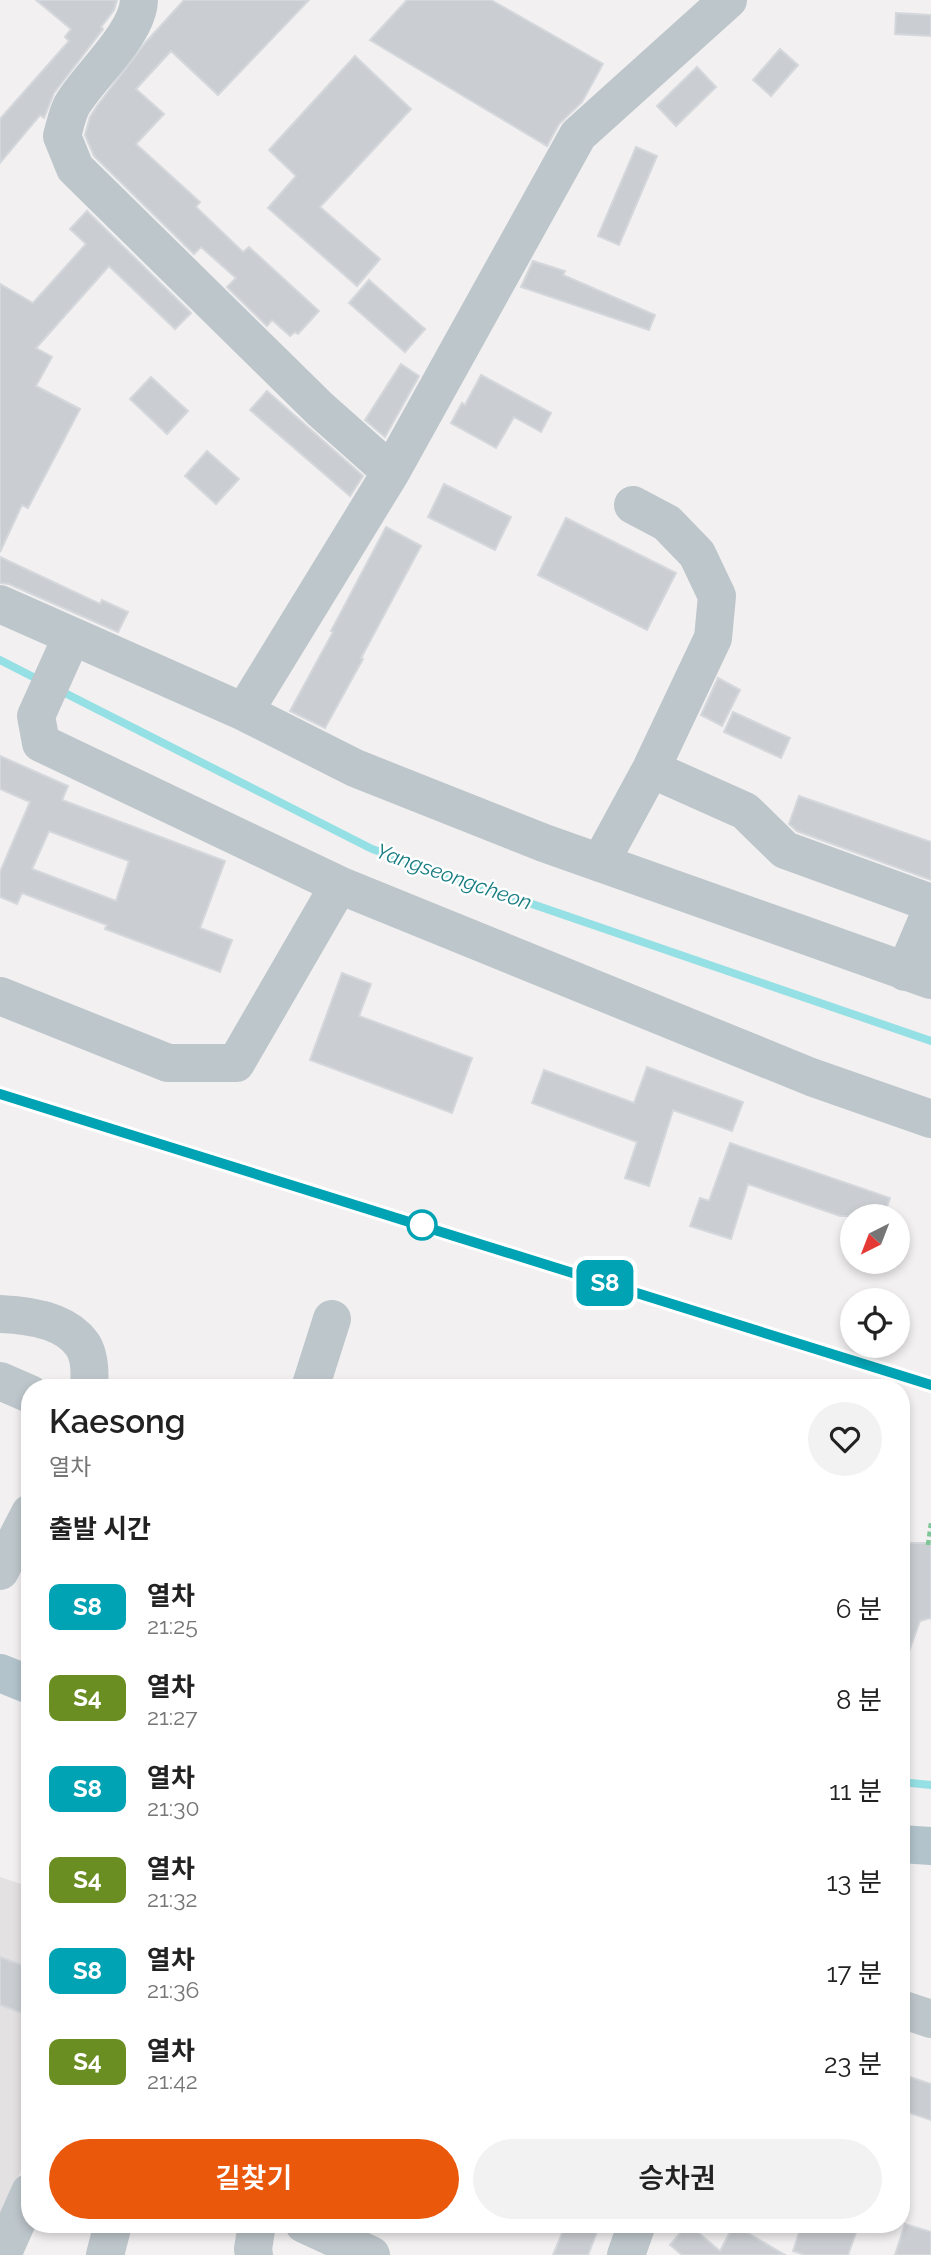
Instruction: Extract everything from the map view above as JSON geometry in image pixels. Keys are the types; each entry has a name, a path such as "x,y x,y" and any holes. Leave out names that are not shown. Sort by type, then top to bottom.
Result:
{"main road":[{"path":"0,1673 21,1681"},
{"path":"910,1845 931,1846"}],"street":[{"path":"139,0 138,13 106,62 71,106 62,136 75,168 320,409 391,472"},
{"path":"244,712 391,472 578,135 728,0"},
{"path":"600,863 651,769 713,638 717,596 697,554 667,523 632,505"},
{"path":"0,604 66,648 244,712 355,768 600,863 918,976 931,911"},
{"path":"66,648 36,716 41,743 339,885 811,1077 931,1119"},
{"path":"651,769 745,811 785,850 931,903"},
{"path":"0,996 168,1063 236,1063 339,885"},
{"path":"0,1314 21,1315 61,1326 83,1345 90,1379"},
{"path":"313,1379 332,1319"},
{"path":"0,1381 21,1390"},
{"path":"910,2012 931,2019"},
{"path":"2,2255 21,2212"},
{"path":"105,2255 111,2233"},
{"path":"254,2255 256,2233"},
{"path":"323,2233 371,2255"},
{"path":"626,2255 634,2233"}],"path":[{"path":"928,1545 931,1523"}],"shaded area":[{"path":"0,1877 21,1884 21,2170 0,2221"}],"building":[{"path":"36,0 117,0 114,10 101,27 103,29 54,93 44,118 40,115 0,163 0,119 69,41 65,37 71,29"},
{"path":"184,0 309,0 218,95 171,51 136,89 164,114 136,144 200,202 196,207 243,252 249,247 319,311 298,334 295,332 290,336 272,320 267,326 227,287 236,278 201,247 194,254 94,156 85,135 90,117 97,106 146,42"},
{"path":"407,0 491,0 603,64 582,102 559,124 547,146 370,40"},
{"path":"896,13 931,15 931,36 895,34"},
{"path":"780,49 798,65 771,96 753,80"},
{"path":"355,56 411,109 320,207 380,259 357,286 268,208 296,176 269,150"},
{"path":"697,67 716,87 676,126 657,106"},
{"path":"636,147 657,156 619,245 598,236"},
{"path":"87,211 191,313 175,329 109,266 36,348 52,357 36,386 80,409 28,508 22,505 0,552 0,284 33,303 86,244 70,229"},
{"path":"533,261 565,271 563,275 655,315 649,330 521,287"},
{"path":"369,280 425,329 405,352 349,303"},
{"path":"401,364 419,376 385,437 365,420"},
{"path":"481,375 551,413 541,432 514,417 496,448 451,423 462,403 465,405"},
{"path":"151,377 188,411 167,434 130,399"},
{"path":"267,391 363,476 350,496 250,410"},
{"path":"207,451 239,479 216,504 185,476"},
{"path":"444,484 511,517 495,550 428,517"},
{"path":"566,518 676,573 647,630 538,575"},
{"path":"386,527 421,546 325,728 290,711"},
{"path":"0,557 100,604 102,600 128,612 118,632 9,584 0,583"},
{"path":"718,678 740,690 722,726 701,715"},
{"path":"733,712 790,738 781,758 724,732"},
{"path":"0,756 68,786 62,800 225,861 200,928 232,940 220,972 105,929 107,925 22,893 17,904 0,897 0,872 30,802 0,789","holes":["49,831 129,861 116,901 32,869"]},
{"path":"799,796 931,842 931,880 797,831 789,824"},
{"path":"342,973 371,984 359,1016 472,1058 452,1113 310,1060"},
{"path":"647,1067 743,1102 732,1131 673,1110 649,1186 625,1178 637,1142 532,1103 544,1070 634,1103"},
{"path":"730,1143 890,1198 888,1204 840,1204 840,1216 748,1184 731,1239 690,1226 700,1198 709,1201"},
{"path":"910,1543 931,1543 931,1618 920,1621 910,1648"},
{"path":"0,1957 21,1965 21,2013 0,2005"},
{"path":"910,2077 931,2084 931,2120 910,2113"},
{"path":"910,2226 931,2232 931,2255 895,2255 902,2233 910,2233"},
{"path":"562,2233 597,2233 588,2255 553,2255"},
{"path":"680,2233 699,2233 720,2251 730,2233 748,2233 785,2255 682,2255 670,2245"},
{"path":"799,2233 856,2233 848,2255 805,2255 793,2251"}],"waterway":[{"name":"Yangseongcheon","path":"0,660 41,681"},
{"name":"Yangseongcheon","path":"59,690 372,849 931,1041"},
{"path":"910,1783 931,1785"}],"railway":[{"path":"0,1094 909,1379"},
{"path":"910,1379 931,1386"}],"train":[{"name":"S8","path":"0,1094 931,1385"}]}
